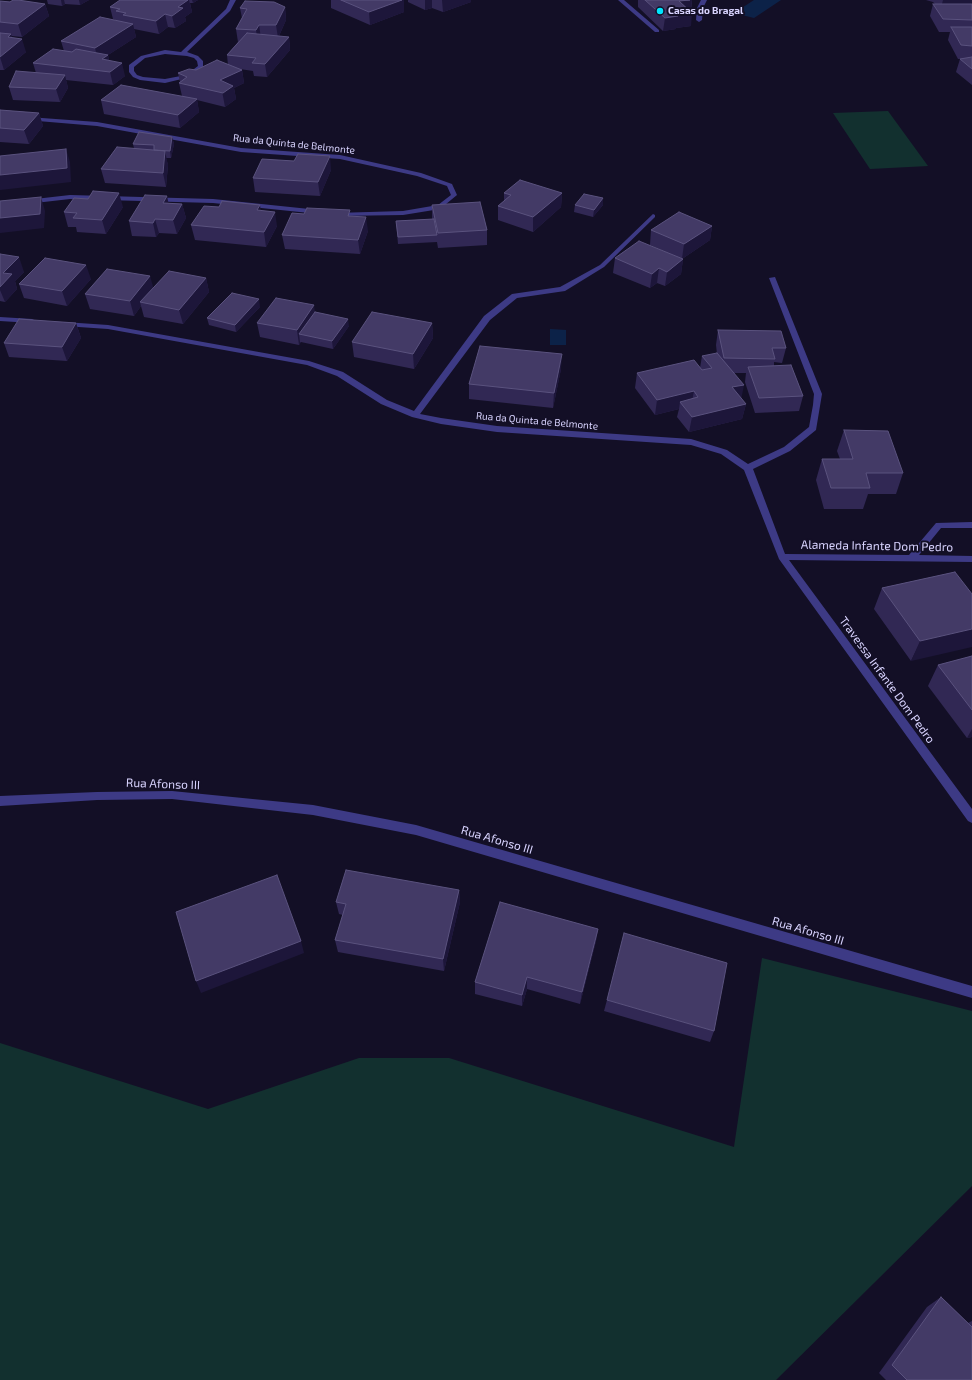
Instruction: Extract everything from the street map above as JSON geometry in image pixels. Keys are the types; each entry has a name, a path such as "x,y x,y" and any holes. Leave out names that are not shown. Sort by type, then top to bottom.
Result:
{"street":[{"path":"183,53 196,57 200,61 201,66 196,72 178,80 153,81 135,76 131,71 131,66 142,57 164,52 183,53 228,10 233,0"},
{"path":"622,0 657,31"},
{"path":"699,20 700,8 704,0"},
{"name":"Rua da Quinta de Belmonte","path":"22,118 97,124 241,150 340,157 419,174 450,185 454,195 440,207 403,213 332,214"},
{"path":"0,204 78,197 212,201 324,213"},
{"path":"415,414 487,318 515,296 562,289 602,266 653,216"},
{"path":"773,278 818,394 813,428 787,449 748,468 782,557"},
{"path":"0,319 38,321"},
{"name":"Rua da Quinta de Belmonte","path":"53,323 108,327 309,363 340,374 384,402 415,414 497,429 691,442 724,452 748,468"},
{"path":"911,559 940,525 972,525"},
{"name":"Alameda Infante Dom Pedro","path":"782,557 972,559"},
{"name":"Travessa Infante Dom Pedro","path":"782,557 972,818"},
{"name":"Rua Afonso III","path":"0,801 97,796 172,795 313,810 350,817 416,830 972,992"}],"green space":[{"path":"888,111 928,166 870,169 833,113"},
{"path":"762,958 972,1011 972,1186 776,1380 0,1380 0,1043 208,1109 359,1058 449,1058 734,1147"}],"water":[{"path":"754,0 781,0 754,18 734,13"},
{"path":"550,329 566,330 566,345 550,345"}],"building":[{"path":"13,0 45,4 18,24 0,22 0,1 10,2"},
{"path":"120,0 188,0 178,7 183,8 172,16 165,14 156,21 123,15 126,13 116,11 120,9 110,7"},
{"path":"341,0 402,0 369,12"},
{"path":"645,0 690,0 679,1 692,13 665,18"},
{"path":"245,1 274,2 285,7 276,25 259,25 256,30 236,29 247,9 240,8"},
{"path":"933,4 972,4 972,20 943,19"},
{"path":"100,17 133,24 95,48 61,41"},
{"path":"951,27 972,27 972,46 961,45"},
{"path":"0,33 11,34 8,37 22,39 0,57"},
{"path":"247,33 289,37 265,64 252,63 256,58 227,55"},
{"path":"53,49 72,52 76,49 108,55 102,59 122,63 110,72 33,63"},
{"path":"972,57 972,69 960,59"},
{"path":"217,60 242,70 220,80 233,86 223,93 179,83 187,77 178,73 189,69 196,70"},
{"path":"16,71 65,75 56,89 9,87"},
{"path":"121,85 197,99 178,115 101,100"},
{"path":"0,110 39,113 24,130 0,128"},
{"path":"139,132 172,137 170,151 154,150 154,145 133,144"},
{"path":"117,147 165,151 163,173 101,169"},
{"path":"66,149 67,168 0,175 0,156"},
{"path":"298,154 330,156 318,182 253,178 262,159 294,161"},
{"path":"520,180 562,193 533,217 498,206 511,195 504,193"},
{"path":"93,191 119,193 102,220 73,218 77,213 64,212 74,198 88,199"},
{"path":"584,194 603,198 594,210 575,205"},
{"path":"145,195 167,196 163,203 182,204 173,220 155,219 153,223 129,221"},
{"path":"41,197 40,214 0,218 0,201"},
{"path":"222,201 260,205 257,210 275,212 264,232 191,225 204,206 219,207"},
{"path":"480,202 487,230 438,233 432,205"},
{"path":"307,208 350,210 348,216 366,217 358,240 282,235 292,213 304,214"},
{"path":"679,212 712,226 684,244 651,230"},
{"path":"434,219 437,235 398,237 396,221"},
{"path":"639,241 683,259 667,272 659,268 652,274 615,258"},
{"path":"0,254 19,257 3,273 12,274 0,287"},
{"path":"45,258 86,265 62,291 19,284"},
{"path":"107,269 150,276 130,301 85,294"},
{"path":"169,271 206,278 179,310 140,302"},
{"path":"232,293 259,299 235,325 207,318"},
{"path":"276,298 314,305 297,330 257,323"},
{"path":"315,312 348,319 332,341 299,334"},
{"path":"372,312 432,323 413,354 352,342"},
{"path":"19,319 76,323 62,347 4,343"},
{"path":"718,330 781,331 786,348 772,348 775,359 724,358"},
{"path":"480,346 562,354 554,393 469,384"},
{"path":"717,353 744,385 732,387 746,404 692,417 680,402 698,397 694,391 657,400 637,373 694,360 702,370 712,368 702,356"},
{"path":"791,365 803,396 759,398 748,367"},
{"path":"844,430 888,431 903,473 866,473 870,488 831,488 822,459 853,459"},
{"path":"955,572 972,594 972,629 920,641 882,588"},
{"path":"972,656 972,710 938,665"},
{"path":"346,870 459,890 443,959 335,940 346,904 336,902"},
{"path":"277,875 301,941 196,981 176,912"},
{"path":"500,902 598,929 582,992 527,977 522,995 475,982"},
{"path":"624,933 727,963 714,1031 607,1000"},
{"path":"941,1297 972,1327 972,1380 907,1380 892,1365"}],"place":[{"name":"Casas do Bragal","path":"660,11"}]}
